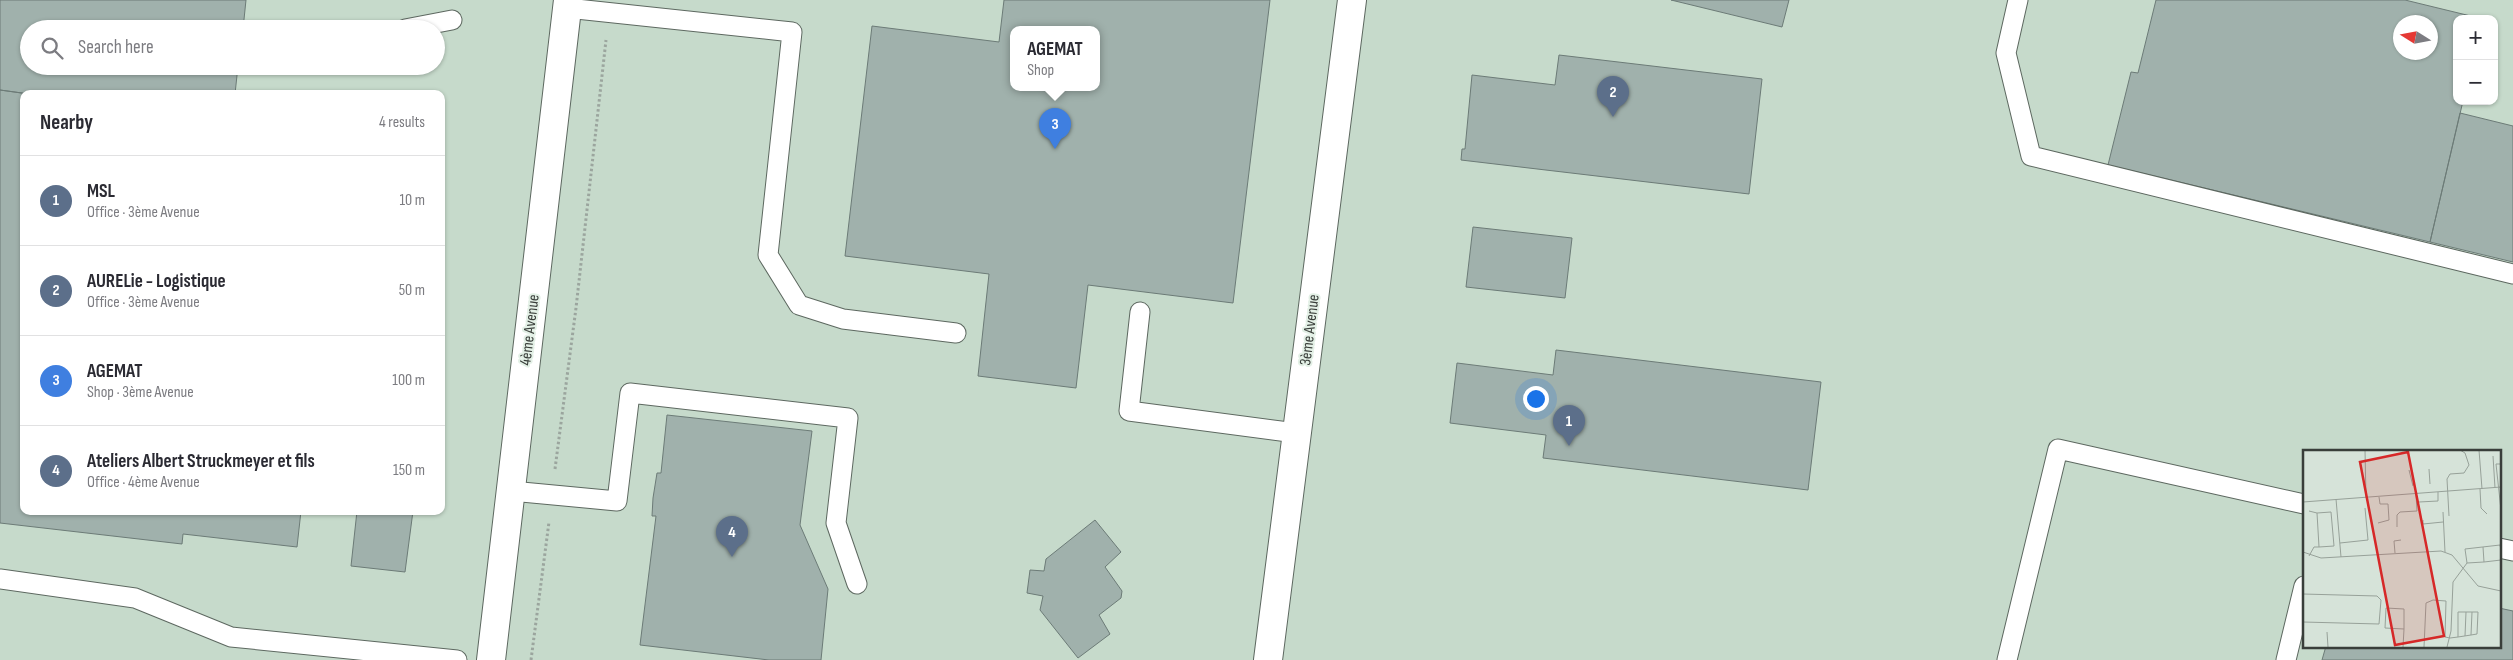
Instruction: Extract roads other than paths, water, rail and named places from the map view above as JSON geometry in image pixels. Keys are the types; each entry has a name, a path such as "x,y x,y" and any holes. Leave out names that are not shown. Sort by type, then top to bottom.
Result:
{"street":[{"name":"3ème Avenue","path":"1268,660 1352,0"},
{"name":"4ème Avenue","path":"491,660 568,4"}],"lane":[{"path":"2018,0 2006,53 2031,156 2513,274"},
{"path":"568,4 609,12 792,32 768,255 798,305 843,319 956,333"},
{"path":"445,21 452,20"},
{"path":"1140,312 1129,411 1296,434"},
{"path":"511,491 618,501 630,393 848,418 836,522 857,584"},
{"path":"2007,660 2058,449 2303,504"},
{"path":"2500,548 2513,551"},
{"path":"0,579 135,598 231,637 457,660"},
{"path":"2286,660 2303,590"}],"place":[{"name":"AURELie - Logistique","path":"1613,117"},
{"name":"AGEMAT","path":"1055,149"},
{"name":"MSL","path":"1569,446"},
{"name":"Ateliers Albert Struckmeyer et fils","path":"732,557"}]}
